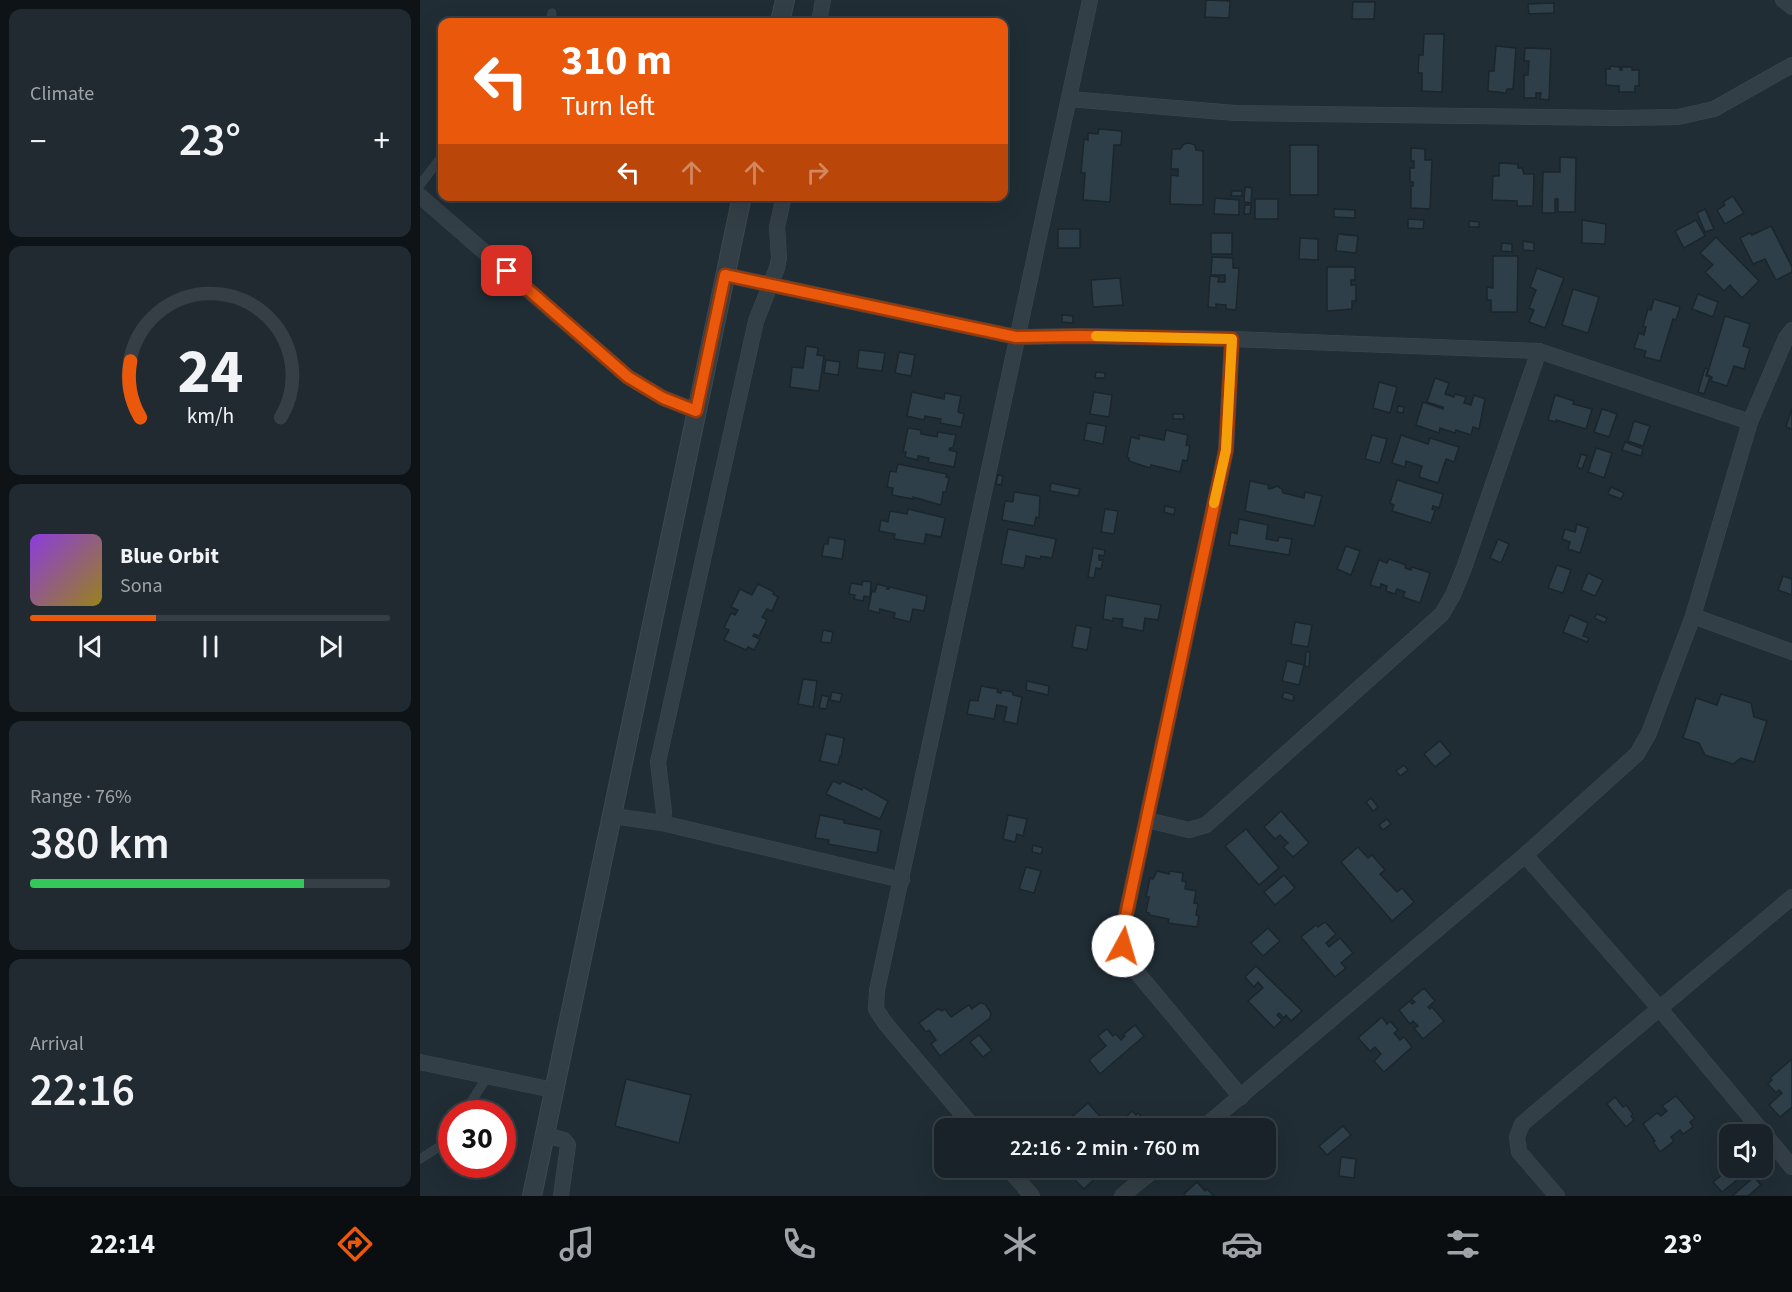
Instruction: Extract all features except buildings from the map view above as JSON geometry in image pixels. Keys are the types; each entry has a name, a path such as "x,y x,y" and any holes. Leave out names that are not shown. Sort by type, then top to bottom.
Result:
{"street":[{"path":"781,18 785,0"},
{"path":"820,18 823,0"},
{"path":"966,1118 885,1023 876,1009 877,990 1090,0"},
{"path":"1783,0 1792,8"},
{"path":"1069,99 1235,113 1678,117 1714,109 1792,65"},
{"path":"420,196 628,377 663,398 696,411"},
{"path":"532,1196 741,201"},
{"path":"662,823 664,812 658,762 756,321 779,258 777,227 783,201"},
{"path":"725,275 1016,337 1232,339 1539,351 1750,423"},
{"path":"1215,1118 1525,855 1637,754 1649,733 1693,615 1750,423 1786,338 1792,330"},
{"path":"1232,339 1226,450 1123,929 1123,946 1130,964 1241,1097"},
{"path":"1147,820 1189,830 1206,825 1442,614 1454,595 1464,568 1539,351"},
{"path":"1693,615 1792,652"},
{"path":"613,816 662,823 902,880"},
{"path":"1525,855 1660,1009 1792,1167"},
{"path":"1557,1196 1519,1152 1517,1137 1522,1124 1792,897"},
{"path":"420,1062 553,1090"},
{"path":"545,1135 564,1140 568,1145 561,1196"},
{"path":"1017,1178 1032,1196"},
{"path":"1122,1196 1144,1178"}],"lane":[{"path":"551,18 552,13"},
{"path":"420,185 438,161"},
{"path":"472,1100 487,1077"},
{"path":"420,1159 438,1147"}],"slow traffic":[{"path":"1096,336 1232,339 1226,450 1214,503"}],"route":[{"path":"507,271 628,377 663,398 696,411 725,275 1016,337 1232,339 1226,450 1123,929 1123,946"}]}
